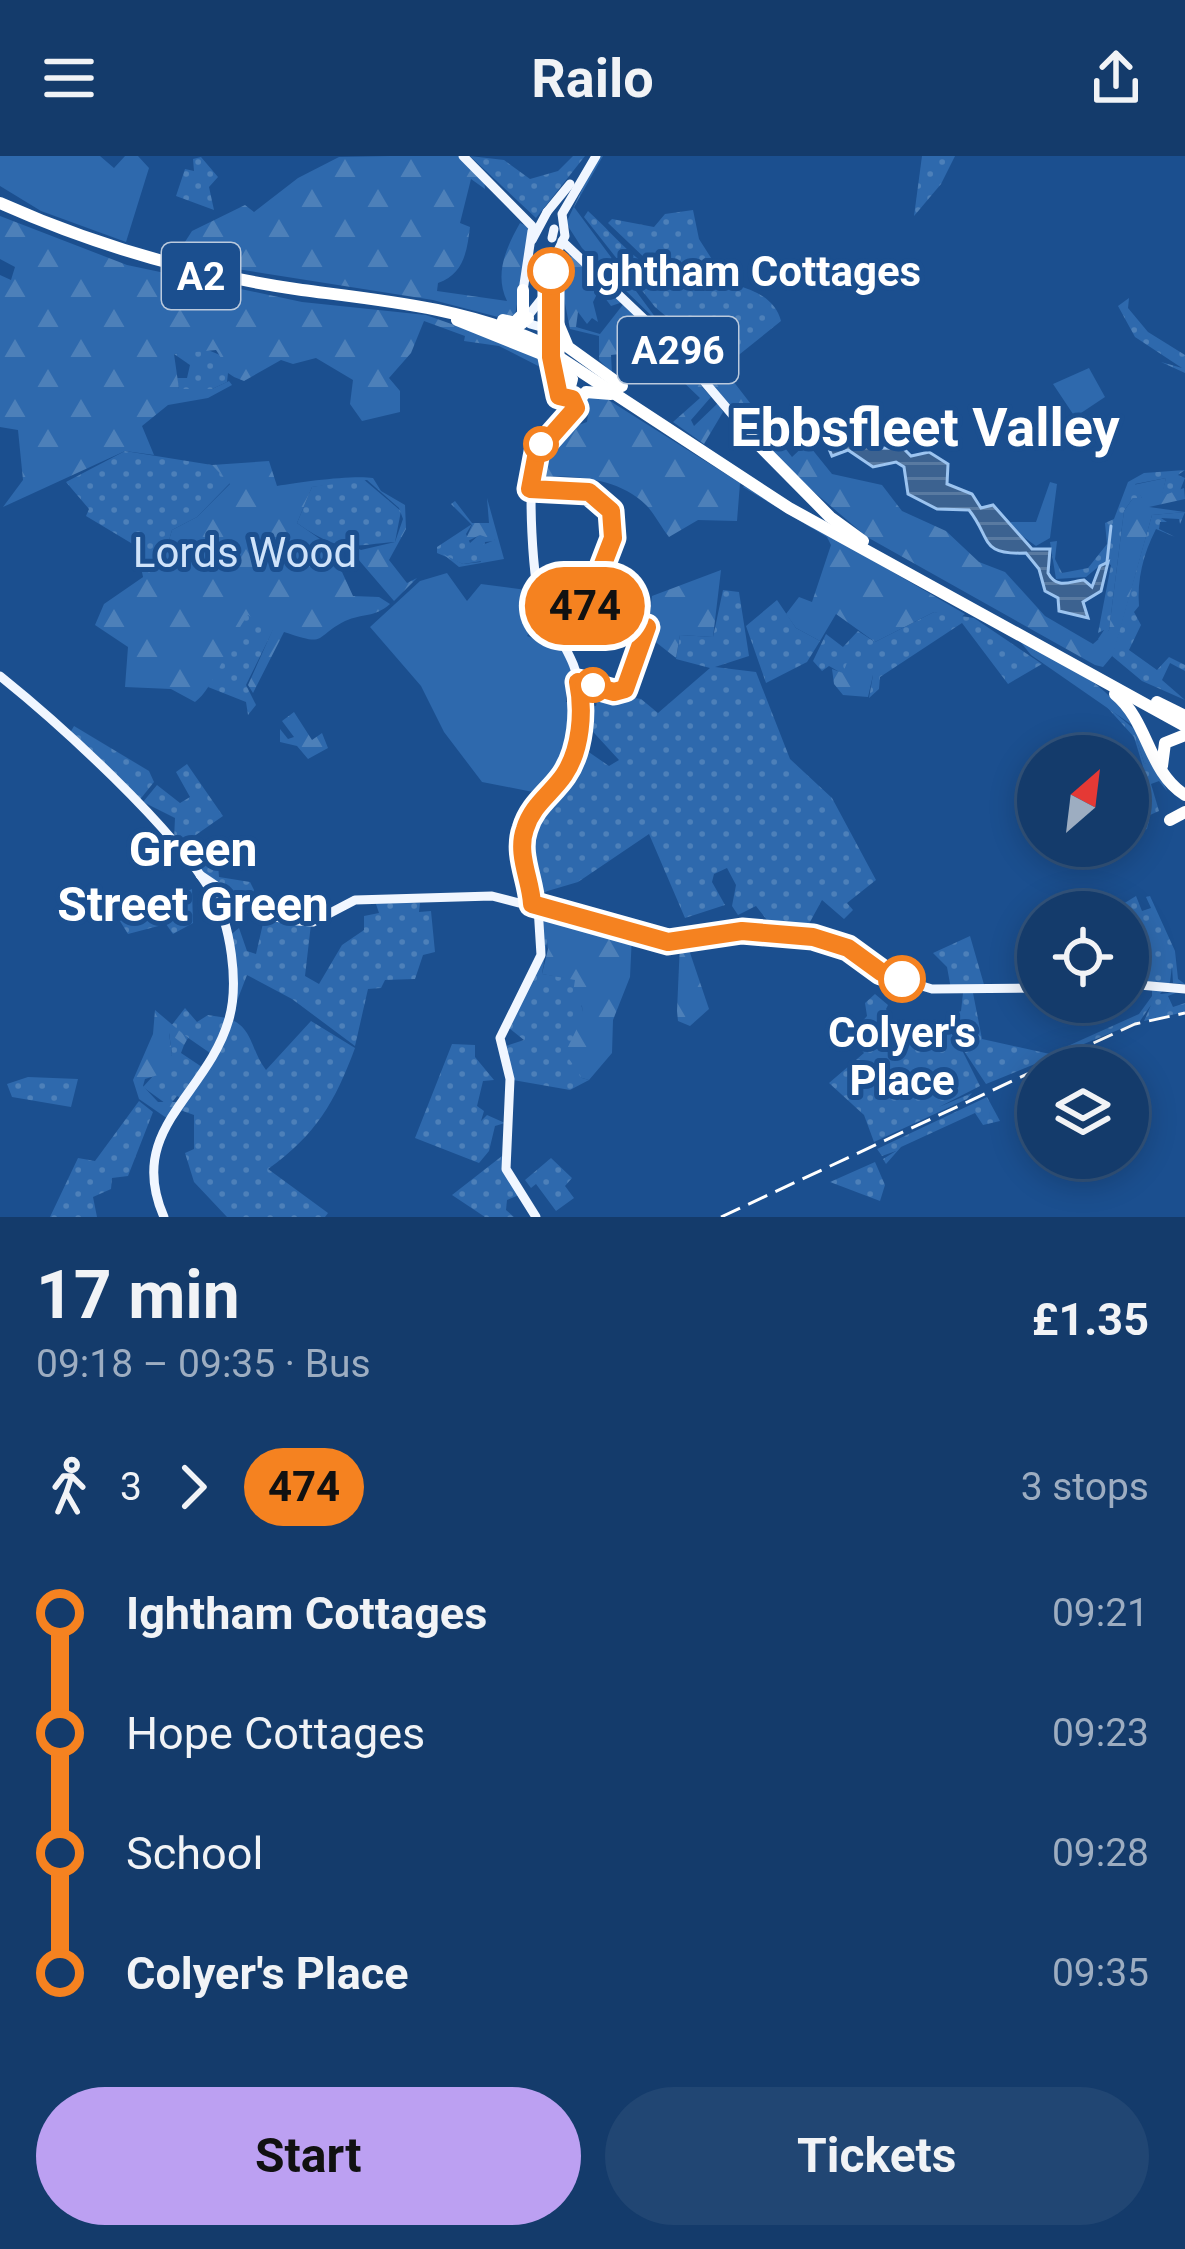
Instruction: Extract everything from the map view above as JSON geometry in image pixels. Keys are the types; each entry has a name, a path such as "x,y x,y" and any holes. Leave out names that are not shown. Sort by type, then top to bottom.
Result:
{"highway":[{"name":"A2","path":"0,205 121,249 221,275 390,298 468,315 631,395 743,477"},
{"name":"A2","path":"0,205 89,245 183,272 410,307 476,322 549,353 743,477 1185,724"},
{"path":"508,321 523,315 523,290"},
{"path":"390,298 522,324 530,315"},
{"path":"553,316 568,347 631,395"},
{"path":"549,353 568,372 566,401 586,392 607,393 683,440"},
{"name":"A2","path":"753,439 830,518 884,555 1043,649 1185,724"},
{"path":"1043,649 1125,702 1142,725 1160,771 1185,793"},
{"path":"1185,724 1160,755 1166,773 1185,793"},
{"path":"1170,820 1185,812"}],"main road":[{"path":"463,156 532,226"},
{"path":"530,315 523,290 531,240 546,211 592,156"},
{"path":"530,315 547,296 563,213 592,156"},
{"path":"563,213 570,234 595,268"},
{"path":"549,353 551,263 558,236"},
{"name":"A296","path":"558,236 680,353 753,439"},
{"path":"531,240 530,315 532,326 542,327"},
{"path":"530,315 553,316"},
{"path":"542,327 553,316"},
{"path":"536,1217 506,1169 510,1079 500,1032 542,955 538,908 523,860 524,830 540,800 568,769 582,713 570,649 536,588 530,489 536,454 566,401 542,327"},
{"path":"0,676 46,713 200,875 215,898 226,935 231,1008 201,1073 154,1147 152,1185 164,1217"},
{"path":"200,875 258,914 298,922 313,922 365,898 422,902 492,896 668,942 742,931 813,937 848,948 889,976 948,992 1017,989"},
{"path":"1149,986 1185,989"}],"green space":[{"path":"0,156 100,156 114,168 125,156 138,156 149,168 126,242 41,211 0,186"},
{"path":"459,156 484,180 485,189 471,179 460,223 470,227 465,253 459,268 438,283 437,291 507,301 502,273 520,223 531,228 515,315 502,318 433,300 174,259 192,231 245,205 254,212 298,178 339,157"},
{"path":"470,156 504,160 530,179 558,171 573,156 585,156 536,218"},
{"path":"598,156 603,156 574,207 661,325 582,248 566,223"},
{"path":"922,156 955,156 941,184 914,216"},
{"path":"201,157 218,177 209,187 214,210 176,196 185,169 194,171 193,159"},
{"path":"693,210 699,239 713,261 737,279 649,262 608,223 612,219 654,227 665,214"},
{"path":"588,211 645,264 740,286 773,305 781,321 725,366 655,307 584,217"},
{"path":"0,216 127,265 302,302 426,315 545,357 544,369 499,346 464,341 465,336 424,321 411,353 389,378 400,391 400,412 362,421 350,404 353,380 316,358 293,364 281,360 244,381 234,377 216,350 174,354 179,389 212,389 229,381 232,385 208,398 168,405 142,426 154,455 125,451 3,507 23,480 18,430 0,427 0,275 11,280 15,267 0,259"},
{"path":"571,252 623,302 611,306 599,290 593,302 598,322 592,318 587,324 578,312 576,327 600,334 625,302 670,348 611,355 612,373 599,360 599,336 570,329 558,268"},
{"path":"1129,298 1128,308 1148,332 1185,355 1185,373 1161,362 1182,368 1135,337 1118,306"},
{"path":"668,325 723,368 792,457 807,443 832,474 882,485 902,511 946,531 979,562 1005,572 1045,616 1093,644 1109,630 1124,511 1133,498 1142,498 1133,485 1166,478 1162,496 1184,488 1185,499 1149,507 1185,512 1152,515 1113,655 1103,667 1095,665 867,537 780,463 664,330"},
{"path":"203,348 225,357 234,377 228,373 227,382 212,389 179,389 177,378 187,378 190,365 174,354"},
{"path":"1089,368 1105,397 1075,417 1053,384"},
{"path":"691,374 711,397 691,420 694,426 718,403 723,412 704,444 673,422 700,398 678,377"},
{"path":"599,394 740,483 737,521 698,520 669,537 646,505 622,488 577,477 532,478 535,462 545,461 567,429 587,422 588,415 570,425 568,420 579,401"},
{"path":"125,451 212,465 230,483 197,517 172,530 162,564 144,581 136,546 86,516 89,509 66,482"},
{"name":"Lords Wood","path":"269,461 277,486 373,478 381,491 405,505 406,529 389,560 407,583 417,578 394,601 352,552 351,545 361,550 395,542 403,519 399,508 367,480 312,487 297,523 330,546 329,560 342,572 353,596 379,597 390,604 345,621 319,638 284,632 253,693 248,685 273,629 248,615 209,686 195,702 171,689 125,687 128,647 95,625 104,604 162,564 172,530 197,517 230,484 212,465"},
{"path":"1185,470 1178,475 1185,478 1179,493 1161,497 1166,478 1135,484 1142,498 1133,498 1124,511 1109,630 1098,639 1104,630 1098,633 1111,565 1104,562 1086,577 1056,579 1050,542 1057,541 1055,559 1062,573 1088,568 1107,544 1105,523 1114,519 1128,482 1144,473"},
{"path":"362,478 401,511 395,542 344,545 297,523 312,487"},
{"path":"1050,482 1057,484 1050,538 1036,546 1011,528 1011,522 1036,522"},
{"path":"743,487 965,614 959,619 934,612 875,642 836,614 820,641 796,628 786,614 799,597 812,602 831,545 827,537"},
{"path":"487,498 504,559 459,567 443,554 463,564 481,562 477,547 495,540 480,535 464,543 472,525 451,504 455,501 472,523 489,523"},
{"path":"1185,512 1180,524 1179,519 1161,518 1167,522 1160,522 1159,529 1175,537 1156,529 1148,548 1139,606 1134,612 1141,625 1129,650 1157,670 1169,657 1185,665 1185,671 1170,663 1162,680 1185,700 1142,681 1112,656 1152,515"},
{"path":"472,524 466,534 470,543 479,535 492,535 495,541 485,542 482,561 463,564 437,553 437,547"},
{"path":"721,570 713,637 680,635 676,658 648,636 652,596"},
{"path":"447,573 467,601 481,584 534,591 543,613 527,636 538,640 556,628 577,688 566,690 566,702 579,703 580,708 566,766 543,794 482,782 444,732 421,686 370,627 420,581"},
{"path":"723,590 739,592 749,656 715,667 756,672 790,759 832,798 876,880 847,903 853,910 844,919 822,900 804,933 774,929 756,906 738,915 732,906 736,885 727,868 714,874 712,882 725,905 685,918 649,834 578,882 534,895 529,865 532,826 580,746 609,766 619,760 584,722 584,705 596,706 600,692 641,699 658,713 710,668 676,659 680,635 713,637"},
{"path":"777,600 796,628 820,641 807,662 766,683 746,626"},
{"path":"934,612 974,618 1042,664 1008,684 962,623 880,677 879,689 869,698 873,675 843,674 829,666 822,671 813,661 826,634 843,647 858,631 875,642"},
{"path":"248,614 274,628 246,685 256,705 248,715 246,702 208,687 227,643"},
{"path":"1019,640 1102,689 1116,702 1129,719 1139,735 1132,725 1031,655"},
{"path":"855,657 873,675 868,697 843,695 834,684 832,669 843,673 848,660"},
{"path":"1105,705 1133,728 1132,735"},
{"path":"294,712 312,740 322,733 328,748 308,759 297,746 280,742 280,729 288,739 294,737 282,721"},
{"path":"74,726 149,771 154,782 138,802 70,733"},
{"path":"187,764 223,816 180,846 174,839 175,818 143,802 157,785 180,803 190,797 176,772"},
{"path":"1149,765 1157,767 1167,791 1159,781 1151,784 1159,811 1149,820"},
{"path":"197,837 217,852 219,877 250,882 254,890 248,907 204,874 181,848"},
{"path":"192,889 193,923 173,934 166,924 128,934 120,921"},
{"path":"1150,896 1175,951 1178,979 1185,984 1173,983 1172,966 1170,982 1160,994 1178,992 1168,996 1173,1007 1185,1003 1185,1012 1149,1020"},
{"path":"375,901 420,903 419,912 431,911 435,952 423,955 415,979 385,980 381,988 368,989 355,1046 292,999 247,975 232,1014 229,936 239,928 247,951 256,954 264,919 311,924 305,976 319,984 342,945 364,930 364,916 379,913"},
{"path":"543,914 548,935 542,974 575,979 584,1016 571,1043 582,1078 589,1080 570,1090 513,1080 506,1046 524,1040 505,1025 542,961"},
{"path":"543,914 632,935 630,977 613,1020 612,1053 589,1080 582,1078 565,1053 583,1016 582,1006 572,999 575,980 542,974 548,949"},
{"path":"970,936 985,988 951,989 947,967 933,953"},
{"path":"680,943 687,944 709,1009 690,1026 678,1021"},
{"path":"963,993 973,993 982,1039 1018,1047 1017,1071 986,1084 958,1042 980,1086 939,1107 972,1093 967,1099 874,1142 864,1115 829,1083 864,1053 841,1025 850,1017 859,1025 867,1016 865,1003 875,994 888,1005 904,1039 915,1032 953,1034 948,1017 961,1011"},
{"path":"185,1008 197,1022 208,1015 227,1018 210,1053 171,1026"},
{"path":"155,1010 188,1038 184,1045 169,1033 172,1055 161,1074 145,1079 143,1086 158,1102 181,1102 168,1119 139,1099 133,1080 153,1034"},
{"path":"232,1020 244,1029 266,1070 311,1021 355,1048 322,1116 268,1169 328,1213 325,1217 227,1217 194,1182 185,1153 194,1149 194,1115 180,1110"},
{"path":"1119,1023 1135,1023 1076,1047 1066,1047"},
{"path":"169,1032 184,1045 181,1053 202,1067 183,1099 177,1096 169,1106 143,1087 172,1055"},
{"path":"452,1044 475,1045 475,1057 494,1080 483,1081 477,1106 484,1111 481,1121 487,1115 505,1123 495,1126 489,1151 479,1163 415,1138"},
{"path":"28,1077 78,1079 71,1107 12,1097 7,1084"},
{"path":"987,1097 1000,1121 983,1125 975,1113 901,1147 886,1164 883,1159 896,1151 882,1156 877,1149"},
{"path":"139,1101 153,1112 128,1176 112,1178 111,1189 93,1197 97,1217 50,1217 78,1158 95,1161"},
{"path":"502,1156 519,1195 507,1200 506,1210 514,1217 485,1217 452,1195"},
{"path":"551,1158 572,1178 565,1186 574,1198 556,1211 536,1184 531,1188 525,1180"},
{"path":"875,1162 885,1185 880,1201 830,1182"}],"shaded area":[{"path":"835,431 870,448 903,448 911,456 929,452 948,464 947,484 972,494 981,508 993,505 1032,549 1050,549 1048,573 1056,581 1084,580 1092,587 1100,566 1108,562 1101,591 1083,602 1088,618 1059,611 1058,598 1045,591 1039,569 1026,553 993,548 969,510 937,509 908,494 904,467 896,462 873,467 848,450 832,456 826,442"}],"waterway":[{"path":"1107,562 1111,526"}],"railway":[{"path":"1085,1047 1135,1024 1185,1013"},
{"path":"721,1217 1017,1079"}],"bus line":[{"name":"474","path":"551,271 552,374 559,396 572,399 576,408 543,441 533,462 530,489 589,492 611,511 613,538 585,611 596,622 647,627 625,689 614,692 578,682 582,717 568,769 544,794 524,830 523,860 532,904 554,914 606,922 668,942 742,931 813,937 848,948 881,972 902,979"}],"place":[{"name":"Ightham Cottages","path":"551,271"},
{"name":"Colyer's Place","path":"902,979"}],"district":[{"name":"Ebbsfleet Valley","path":"925,427"},
{"name":"Green Street Green","path":"193,876"}]}
